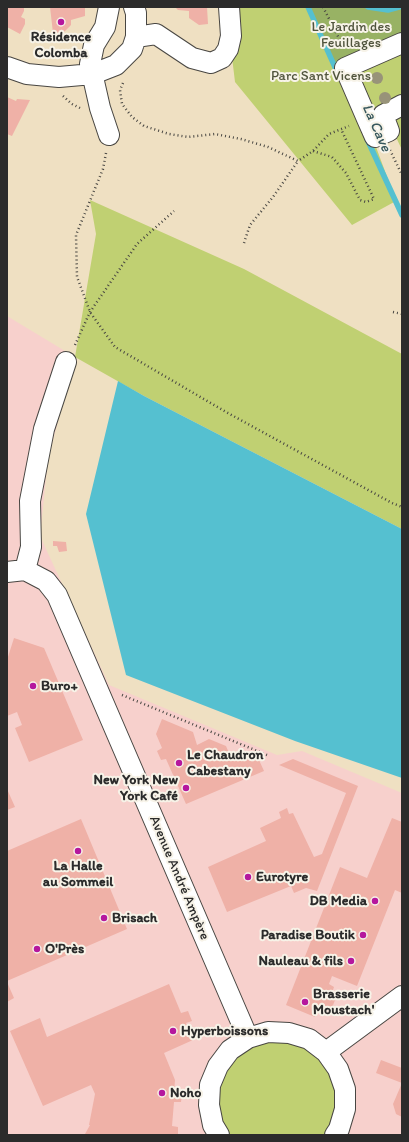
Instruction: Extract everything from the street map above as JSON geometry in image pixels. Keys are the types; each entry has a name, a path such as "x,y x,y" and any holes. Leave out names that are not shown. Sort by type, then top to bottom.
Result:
{"street":[{"path":"109,7 105,27 94,45 90,64 100,108 109,135"},
{"path":"7,67 27,74 59,77 93,74 116,65 132,49 136,36 134,7"},
{"path":"136,36 156,34 192,58 211,63 222,58 228,49 231,36 229,7"},
{"path":"402,42 345,68 376,137 389,131 383,115 402,105"},
{"path":"16,571 31,547 30,501 44,429 66,362"},
{"name":"Avenue André Ampère","path":"16,571 46,581 57,595 248,1038"},
{"path":"326,1052 402,996"},
{"path":"219,1135 213,1125 209,1106 210,1085 218,1066 230,1050 248,1038 268,1032 289,1033 309,1040 326,1052 338,1069 344,1089 345,1109 343,1133"}],"path":[{"path":"323,7 353,64"},
{"path":"125,78 120,90 122,104 132,117 144,126 169,134 188,137 215,134 241,139 268,147 298,161"},
{"path":"244,243 250,225 273,197 298,161 313,151 329,134 353,125"},
{"path":"313,151 332,157 346,173 360,200 366,202 374,199 340,129"},
{"path":"382,134 402,175"},
{"path":"109,135 103,169 76,235 77,277 90,312 115,346 226,412 392,503 402,507"},
{"path":"66,362 90,312 137,244 174,211"},
{"path":"393,312 402,314"},
{"path":"95,684 267,755"}],"shaded area":[{"path":"7,316 75,357 48,459 40,536 109,685 277,755 302,751 402,793 402,1135 7,1135"}],"green space":[{"name":"Parc Sant Vicens","path":"226,7 402,7 402,150 388,120 369,128 396,201 352,225 235,82"},
{"name":"Le Jardin des Feuillages","path":"308,7 402,7 402,43 337,72"},
{"path":"90,200 244,269 402,354 402,529 144,396 75,357 96,234"},
{"path":"289,1033 338,1069 335,1135 219,1135 210,1085 230,1050"}],"water":[{"path":"118,381 144,396 402,529 402,778 295,741 126,675 86,514"}],"building":[{"path":"7,7 24,7 21,17 25,19 25,24 20,34 7,27"},
{"name":"Résidence Colomba","path":"50,7 85,7 85,16 71,20 71,25 64,32 53,33"},
{"path":"175,7 207,7 208,24 199,25 189,18 189,11 178,10"},
{"path":"7,97 16,101 17,99 30,100 12,136 7,134"},
{"path":"53,541 66,542 67,551 59,552 57,546 53,546"},
{"name":"Buro+","path":"14,638 44,648 83,740 29,762 15,728 22,725 17,712 7,716 7,660"},
{"path":"162,719 193,732 197,745 209,739 226,746 231,758 242,753 259,760 264,771 186,804 166,759 161,760 157,751 162,748 156,734"},
{"path":"293,759 358,786 317,891 306,888 294,893 291,886 227,912 208,867 266,841 260,828 281,818 279,812 287,808 289,814 293,813 314,857 322,854 346,793 279,765"},
{"path":"7,789 15,807 7,810"},
{"path":"392,818 402,822 402,893 395,890 357,986 332,976 329,984 334,987 332,993 337,995 330,1013 318,1009 315,1017 286,1005 340,867 367,878"},
{"path":"81,819 127,929 7,981 7,851"},
{"path":"7,982 14,998 7,1002"},
{"path":"169,984 181,1013 188,1011 192,1021 186,1023 193,1040 164,1053 175,1080 174,1093 182,1093 181,1102 174,1102 172,1126 178,1127 178,1135 86,1135 85,1134 90,1125 95,1094 91,1085 43,1106 10,1031 40,1018 47,1037"},
{"path":"381,1060 402,1068 402,1083 376,1073"},
{"path":"402,1083 402,1117 396,1114 393,1104"}],"waterway":[{"name":"La Cave","path":"308,7 338,74"},
{"path":"368,7 388,10 399,7"},
{"name":"La Cave","path":"367,139 402,215"}],"place":[{"name":"Résidence Colomba","path":"61,22"},
{"name":"Buro+","path":"33,686"},
{"name":"Le Chaudron Cabestany","path":"179,763"},
{"name":"New York New York Café","path":"186,788"},
{"name":"La Halle au Sommeil","path":"78,851"},
{"name":"Eurotyre","path":"248,877"},
{"name":"DB Media","path":"375,901"},
{"name":"Brisach","path":"104,918"},
{"name":"Paradise Boutik","path":"363,935"},
{"name":"O'Près","path":"37,949"},
{"name":"Nauleau & fils","path":"351,961"},
{"name":"Brasserie Moustach'","path":"305,1002"},
{"name":"Hyperboissons","path":"173,1031"},
{"name":"Noho","path":"162,1093"}]}
